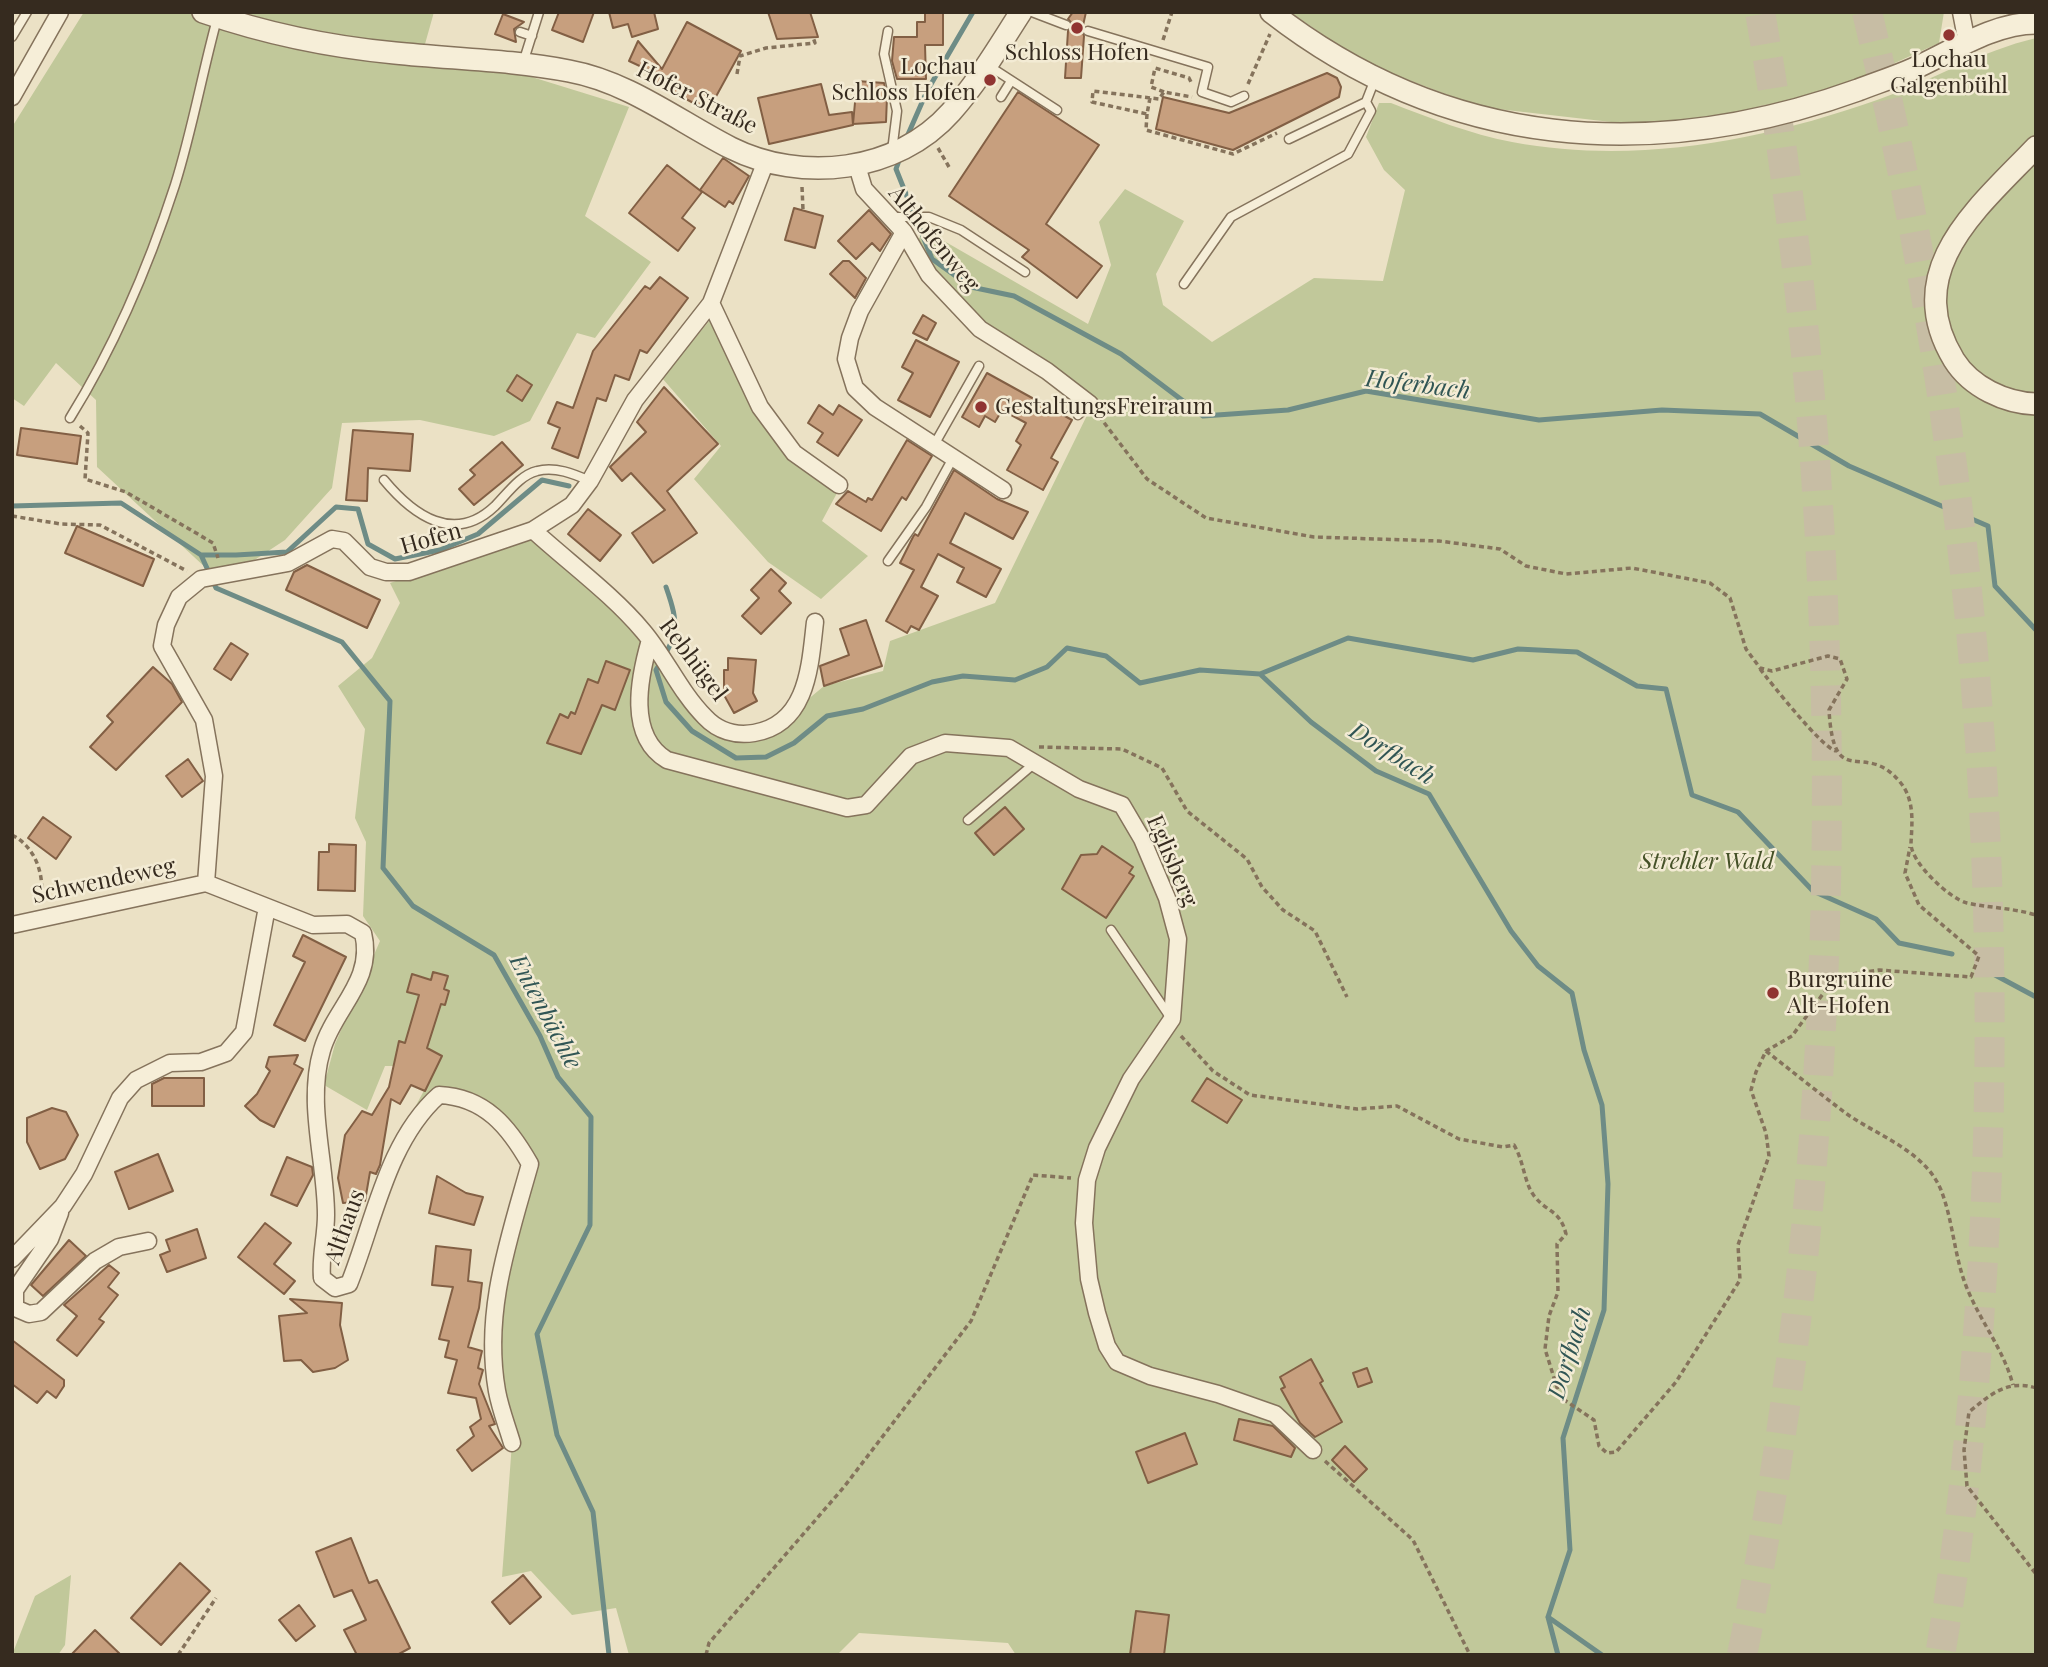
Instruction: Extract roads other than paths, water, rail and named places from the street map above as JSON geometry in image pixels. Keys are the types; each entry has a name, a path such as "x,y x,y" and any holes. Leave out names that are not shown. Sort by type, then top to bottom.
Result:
{"street":[{"path":"12,97 60,12"},
{"name":"Hofer Straße","path":"211,15 297,37 391,53 571,71 613,84 649,100 733,148 766,161 804,168 857,166 910,145 951,112 1021,12"},
{"path":"1961,12 1967,43"},
{"path":"1277,21 1375,79 1437,106 1481,119 1575,135 1637,135 1702,130 1817,104 1910,71 2013,24 2036,23"},
{"path":"2036,147 1955,235 1938,275 1935,297 1943,343 1957,366 1989,392 2007,399 2036,404"},
{"name":"Hofen","path":"206,883 214,776 204,720 162,646 166,625 179,597 201,579 220,569 268,569 288,563 332,539 344,541 370,567 386,572 409,572 533,530 572,505 590,481 635,400 711,303 766,161"},
{"name":"Althofenweg","path":"857,166 864,189 899,222 929,275 980,329 1047,371 1084,409"},
{"path":"899,222 850,338 846,359 855,388 865,398 1003,490"},
{"path":"711,303 760,407 794,453 838,485"},
{"name":"Rebhügel","path":"533,530 643,630 707,719 722,729 741,735 763,731 794,710 808,677 815,622"},
{"name":"Eglisberg","path":"655,647 642,669 639,695 648,743 667,760 847,808 866,805 911,756 945,743 1009,748 1079,789 1122,805 1142,839 1167,898 1178,939 1172,1019 1118,1103 1097,1148 1087,1180 1084,1223 1089,1279 1107,1346 1117,1362 1150,1376 1218,1394 1275,1414 1313,1450"},
{"name":"Althaus","path":"206,883 313,925 347,924 363,933 368,952 360,978 322,1049 316,1084 326,1216 320,1257 322,1279 335,1288 349,1284 385,1183 412,1126 439,1095 457,1096 493,1112 514,1137 530,1164 497,1278 493,1337 497,1391 512,1443"},
{"name":"Schwendeweg","path":"12,925 206,883"},
{"path":"12,1259 63,1206 84,1174 120,1098 136,1080 170,1063 201,1062 226,1053 244,1031 267,907"},
{"path":"63,1206 50,1239 15,1290 15,1308 29,1314 41,1312 94,1261 119,1247 148,1241"}],"lane":[{"path":"12,37 27,12"},
{"path":"523,65 539,12"},
{"path":"1032,12 1066,25"},
{"path":"70,418 93,382 146,266 176,184 211,15"},
{"path":"1047,16 1050,31"},
{"path":"888,31 884,54 897,111 910,145"},
{"path":"1088,31 1208,66 1202,92 1231,102 1244,96"},
{"path":"520,32 532,36"},
{"path":"986,64 1057,110"},
{"path":"1289,139 1366,102 1375,79"},
{"path":"1000,97 1015,82"},
{"path":"1184,284 1231,217 1348,154 1371,111 1366,102"},
{"path":"899,222 929,217 961,230 1025,272"},
{"path":"934,445 979,366"},
{"path":"888,561 926,507 953,458"},
{"path":"384,480 402,501 424,518 458,524 480,517 524,478 537,471 558,470 590,481"},
{"path":"968,820 1036,762"},
{"path":"1111,930 1172,1019"}],"waterway":[{"name":"Hoferbach","path":"906,139 927,91 973,12"},
{"name":"Hoferbach","path":"901,155 896,169 932,259 971,287 1014,296 1121,354 1203,416 1288,410 1366,391 1539,420 1662,410 1760,414 1849,466 1988,526 1995,586 2036,630"},
{"name":"Dorfbach","path":"12,506 121,503 201,555 287,552 336,507 358,509 368,544 395,559 440,550 478,534 542,480 569,486"},
{"name":"Entenbächle","path":"201,555 216,588 342,642 390,701 383,868 413,906 494,955 540,1036 558,1077 591,1117 590,1225 537,1334 557,1435 593,1512 609,1655"},
{"name":"Dorfbach","path":"666,587 675,621 674,630 669,647 656,670 666,702 692,731 736,758 766,757 794,743 827,716 863,709 932,682 963,676 1015,680 1047,667 1067,648 1106,656 1140,683 1200,670 1260,674 1311,722 1376,771 1429,794 1511,931 1538,966 1572,993 1584,1050 1602,1105 1608,1184 1604,1310 1563,1438 1570,1550 1548,1617 1558,1655"},
{"path":"1260,674 1348,638 1473,660 1518,649 1577,652 1637,686 1666,689 1692,795 1738,812 1813,891 1876,919 1899,943 1952,954"},
{"path":"1982,968 2036,997"},
{"path":"1548,1617 1602,1655"}],"tunnel":[{"path":"1742,1655 1778,1455 1804,1250 1820,1043 1827,835 1824,626 1812,418 1790,213 1760,12"},
{"path":"1867,12 1902,168 1931,324 1954,481 1972,639 1983,797 1989,956 1989,1115 1982,1275 1966,1465 1940,1655"}],"place":[{"name":"Schloss Hofen","path":"1077,28"},
{"name":"Lochau Galgenbühl","path":"1949,35"},
{"name":"Lochau Schloss Hofen","path":"990,80"},
{"name":"GestaltungsFreiraum","path":"981,407"},
{"name":"Burgruine Alt-Hofen","path":"1773,993"}],"park label":[{"name":"Strehler Wald","path":"1707,862"}]}
